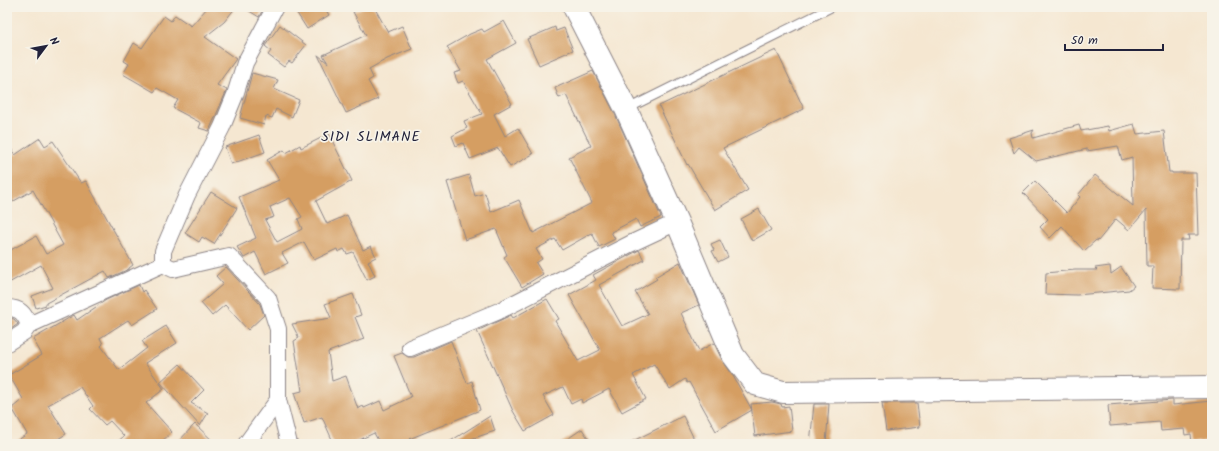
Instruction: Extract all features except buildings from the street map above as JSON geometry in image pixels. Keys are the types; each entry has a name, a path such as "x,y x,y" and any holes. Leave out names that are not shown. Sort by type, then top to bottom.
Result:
{"main road":[{"path":"574,7 626,109 678,222 733,356 755,384 783,392 1212,387"}],"street":[{"path":"163,264 163,251 187,195 222,127 235,95 245,63 275,7"},
{"path":"410,348 499,310 630,244 678,222"},
{"path":"163,264 173,269 229,256 268,298 278,329 278,400 289,444"},
{"path":"7,343 24,332 29,325 163,264"},
{"path":"7,308 21,310 25,314 29,325"},
{"path":"246,444 278,400"}],"lane":[{"path":"626,109 832,7"}],"district":[{"name":"SIDI SLIMANE","path":"371,137"}]}
